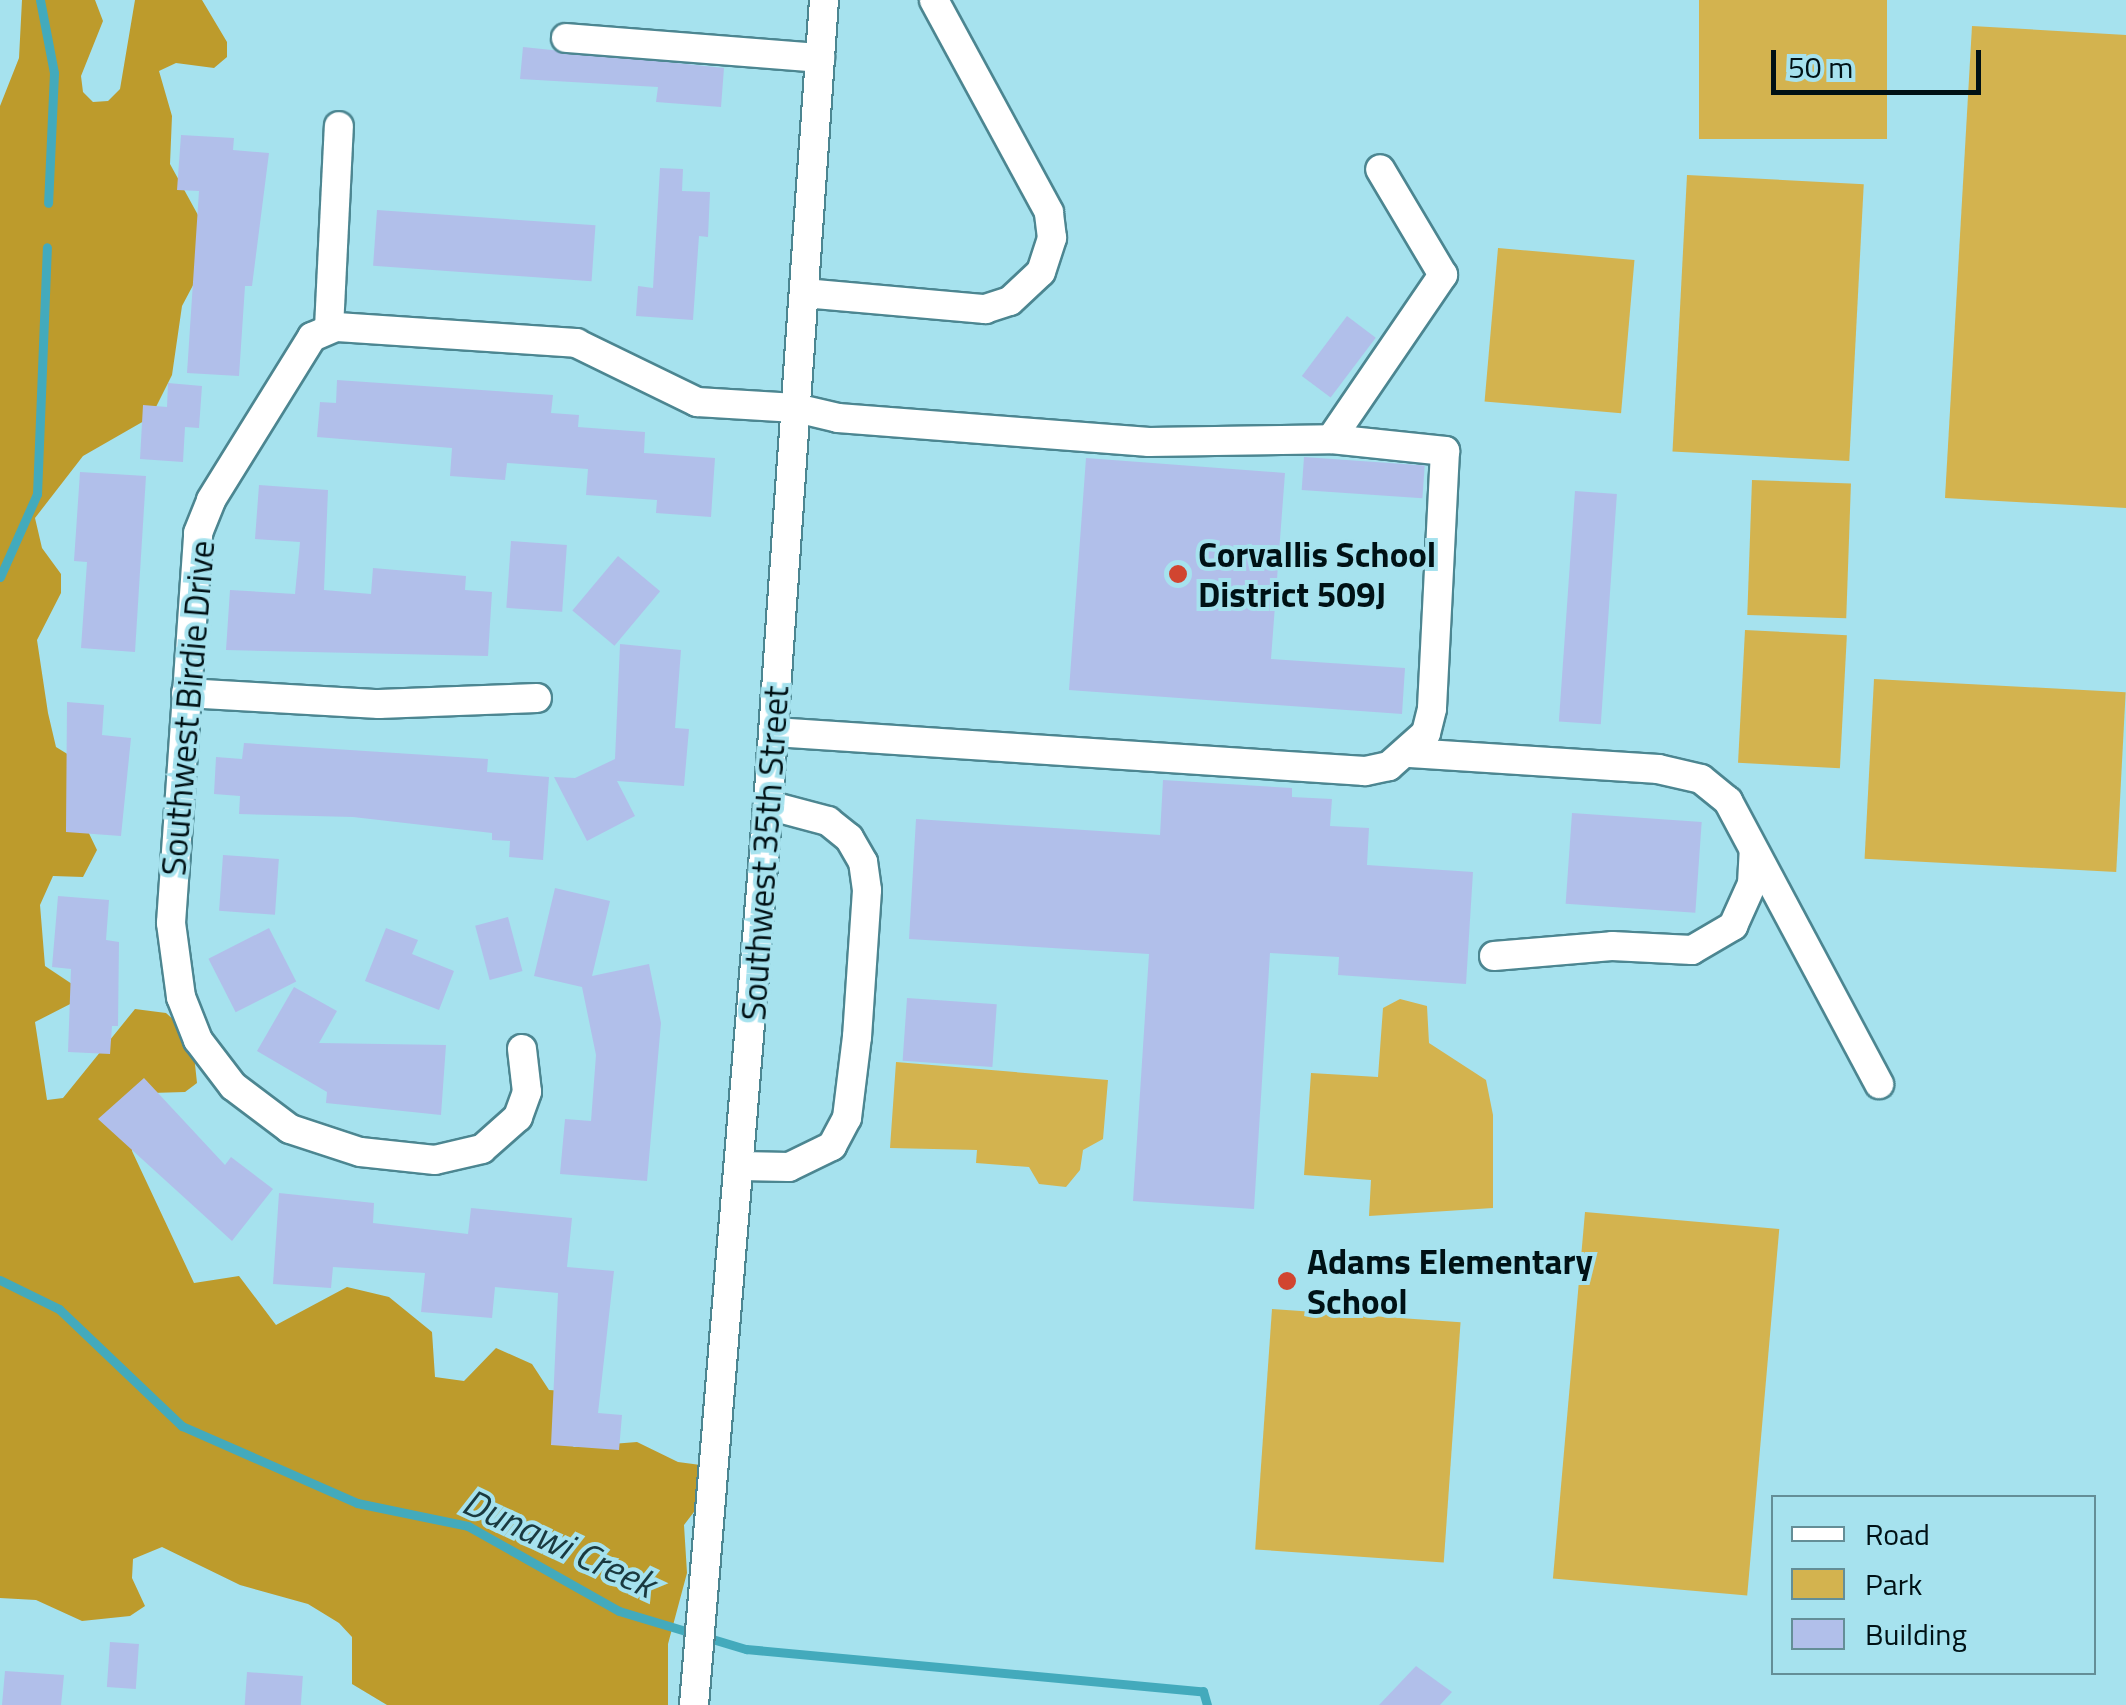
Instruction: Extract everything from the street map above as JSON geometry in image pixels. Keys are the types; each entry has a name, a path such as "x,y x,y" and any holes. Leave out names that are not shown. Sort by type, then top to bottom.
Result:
{"street":[{"name":"Southwest 35th Street","path":"694,1705 741,1166 824,0"},
{"path":"804,293 985,309 1024,292 1048,255 1049,212 934,0"},
{"path":"566,38 820,58"},
{"path":"338,126 329,328 576,344 697,402 796,408 838,418 1149,442 1331,439 1437,446 1448,460 1432,709 1410,753"},
{"path":"1331,439 1442,275 1380,169"},
{"name":"Southwest Birdie Drive","path":"329,328 304,348 211,500 194,562 172,953 198,1040 233,1086 317,1142 360,1152 454,1158 482,1149 518,1117 526,1092 522,1049"},
{"path":"186,693 378,704 537,698"},
{"path":"774,732 1365,771 1410,753 1658,769 1701,779 1728,802 1879,1084"},
{"path":"741,1166 789,1166 832,1146 847,1118 857,1037 868,890 863,862 849,838 828,821 768,806"},
{"path":"1494,956 1612,946 1692,950 1733,926 1752,884 1754,851"}],"green space":[{"path":"1699,0 1887,0 1887,139 1699,139"},
{"path":"1972,26 2126,35 2126,508 1945,498"},
{"path":"1687,175 1864,184 1849,461 1673,452"},
{"path":"1498,248 1634,260 1621,413 1485,401"},
{"path":"1752,480 1851,483 1846,618 1747,615"},
{"path":"1745,630 1847,635 1840,768 1738,763"},
{"path":"1874,679 2126,692 2116,872 1865,859"},
{"path":"1400,999 1427,1006 1429,1043 1486,1080 1493,1115 1493,1208 1369,1216 1371,1180 1304,1175 1311,1073 1378,1077 1383,1008"},
{"path":"896,1062 1108,1080 1103,1139 1083,1150 1080,1170 1066,1187 1039,1184 1029,1167 976,1163 977,1150 890,1148"},
{"path":"1585,1212 1779,1229 1747,1596 1553,1579"},
{"path":"1272,1309 1461,1322 1444,1563 1255,1549"}],"shaded area":[{"path":"22,0 95,0 103,21 81,76 83,92 93,102 108,101 120,89 135,0 202,0 227,42 227,57 214,68 176,63 159,71 172,116 170,164 204,226 208,257 182,306 172,375 151,417 83,456 35,518 42,548 61,574 61,593 37,640 48,713 56,747 69,755 83,821 97,850 83,877 53,876 40,905 45,966 75,986 78,1000 35,1022 47,1100 63,1098 135,1009 166,1013 192,1036 197,1083 185,1092 151,1093 134,1121 132,1151 194,1283 239,1276 276,1325 347,1287 389,1297 432,1332 435,1377 464,1381 496,1348 532,1364 549,1390 564,1391 562,1437 574,1447 637,1442 678,1462 708,1466 703,1500 684,1525 687,1573 668,1644 668,1705 387,1705 352,1684 352,1637 339,1623 308,1604 240,1585 162,1547 133,1559 132,1578 145,1606 130,1616 82,1621 36,1600 0,1598 0,106 19,58"}],"building":[{"path":"523,47 724,68 721,107 656,102 658,87 520,79"},
{"path":"181,135 234,138 233,150 269,153 252,286 245,286 239,376 187,373 199,191 177,190"},
{"path":"660,168 683,169 682,191 710,192 708,237 699,236 693,320 636,316 638,286 653,288"},
{"path":"377,210 595,225 592,281 373,266"},
{"path":"1347,316 1376,338 1331,398 1302,376"},
{"path":"337,380 553,395 551,413 579,415 578,427 645,432 644,453 715,458 711,517 656,513 657,500 586,495 588,469 507,463 505,480 450,476 452,448 317,437 320,402 336,403"},
{"path":"168,383 202,386 199,428 185,427 183,462 140,459 143,405 167,407"},
{"path":"1304,457 1425,465 1422,498 1302,490"},
{"name":"Corvallis School District 509J","path":"1086,458 1285,473 1271,659 1405,668 1402,714 1069,690"},
{"path":"80,472 146,476 135,652 81,648 87,562 74,561"},
{"path":"259,485 328,490 324,590 371,594 373,568 466,576 465,590 492,592 488,656 226,650 230,590 295,594 300,542 255,539"},
{"path":"1575,491 1617,494 1601,724 1559,721"},
{"path":"511,541 567,545 562,612 506,608"},
{"path":"618,556 660,591 614,646 572,610"},
{"path":"620,644 681,650 675,728 689,729 684,786 617,781 635,816 587,841 554,777 575,778 615,759"},
{"path":"67,702 104,705 102,735 131,738 121,836 66,832"},
{"path":"244,743 488,759 487,772 549,777 543,860 509,857 510,841 492,840 492,833 353,817 239,814 240,796 214,794 216,757 242,759"},
{"path":"1163,780 1292,788 1292,797 1332,799 1330,826 1369,828 1367,865 1473,872 1466,984 1338,975 1339,957 1270,953 1254,1209 1133,1201 1149,954 909,939 916,819 1160,835"},
{"path":"1572,813 1702,822 1695,913 1566,904"},
{"path":"223,855 279,859 275,915 219,911"},
{"path":"555,888 610,901 592,976 649,964 661,1023 647,1181 560,1174 565,1119 591,1121 596,1055 582,987 534,976"},
{"path":"58,896 109,900 106,940 119,942 118,1026 112,1026 110,1054 68,1052 71,969 52,967"},
{"path":"508,917 522,971 490,980 475,926"},
{"path":"269,928 296,981 236,1012 208,959"},
{"path":"386,928 418,940 412,954 454,971 439,1010 365,981"},
{"path":"294,987 337,1011 319,1043 446,1045 441,1115 326,1103 327,1092 257,1051"},
{"path":"907,998 997,1004 992,1067 903,1061"},
{"path":"144,1078 225,1165 231,1157 273,1189 232,1241 98,1119"},
{"path":"279,1193 374,1203 373,1223 468,1234 471,1208 572,1218 567,1267 614,1271 598,1413 622,1415 619,1450 551,1445 558,1293 495,1287 492,1318 421,1312 425,1273 333,1267 331,1288 273,1284"},
{"path":"110,1642 139,1644 136,1689 107,1687"},
{"path":"1416,1666 1452,1692 1440,1705 1379,1705"},
{"path":"5,1671 64,1675 61,1705 2,1705"},
{"path":"247,1672 303,1676 301,1705 245,1705"}],"waterway":[{"name":"Dunawi Creek","path":"40,0 54,73 48,203"},
{"name":"Dunawi Creek","path":"0,577 37,494 47,247"},
{"name":"Dunawi Creek","path":"0,1280 59,1309 182,1426 357,1503 468,1526 619,1611 746,1649 1203,1691 1207,1705"}],"place":[{"name":"Corvallis School District 509J","path":"1178,574"},
{"name":"Adams Elementary School","path":"1287,1281"}]}
